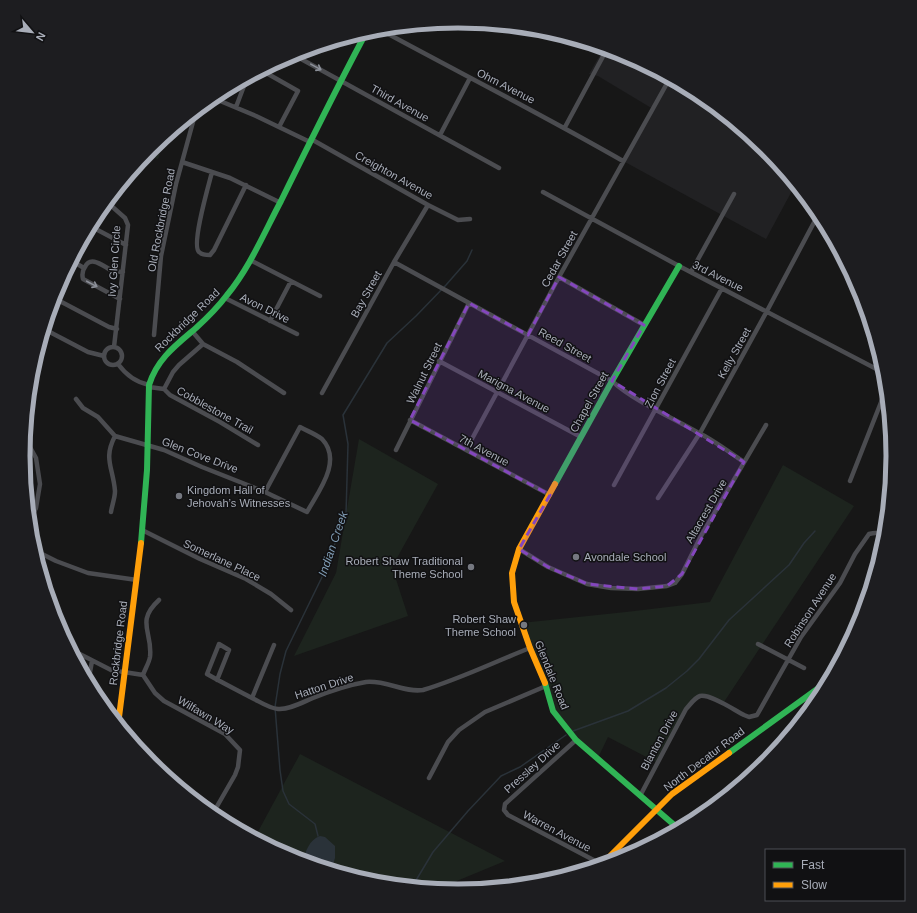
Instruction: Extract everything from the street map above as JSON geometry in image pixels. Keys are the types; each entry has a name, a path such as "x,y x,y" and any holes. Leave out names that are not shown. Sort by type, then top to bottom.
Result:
{"street":[{"name":"Ohm Avenue","path":"388,34 565,127 624,161"},
{"name":"Rockbridge Road","path":"119,717 137,580 148,474 149,386 151,376 154,368 162,358 225,298 246,269 310,141 364,39"},
{"path":"565,127 604,54"},
{"name":"Third Avenue","path":"301,59 499,168"},
{"path":"267,73 298,91 279,127"},
{"path":"440,135 470,78"},
{"name":"Cedar Street","path":"466,450 559,277 668,82"},
{"path":"236,107 244,85"},
{"name":"Creighton Avenue","path":"219,100 310,141 458,220 470,219"},
{"name":"Old Rockbridge Road","path":"154,335 161,256 176,184 193,121"},
{"path":"182,162 246,185 280,202"},
{"path":"212,172 197,236 196,248 199,252 205,255 210,255 214,250 246,185"},
{"name":"3rd Avenue","path":"543,192 679,266 878,370"},
{"path":"691,272 734,194"},
{"name":"Bay Street","path":"322,393 394,262 428,205"},
{"name":"Ivy Glen Circle","path":"111,206 125,218 128,225 114,347 120,350 122,356 118,364"},
{"name":"Kelly Street","path":"658,498 700,433 816,219"},
{"path":"95,229 126,244"},
{"path":"250,260 320,296"},
{"path":"120,299 83,279 82,274 84,268 89,262 95,261 113,271 123,272"},
{"name":"Reed Street","path":"394,262 612,382 656,410 700,433 744,462"},
{"path":"76,263 84,268"},
{"name":"Chapel Street","path":"519,549 644,325 679,266"},
{"path":"559,277 644,325"},
{"path":"270,320 291,282"},
{"name":"Zion Street","path":"614,485 722,288"},
{"name":"Avon Drive","path":"225,298 297,334"},
{"path":"60,301 109,327 117,329"},
{"name":"Walnut Street","path":"396,450 469,303"},
{"path":"49,331 88,352 104,356"},
{"path":"192,331 203,344 237,362 284,393"},
{"name":"Cobblestone Trail","path":"164,389 172,372 203,344"},
{"path":"114,347 106,350 104,356 107,363 112,365 118,364 133,380 149,386"},
{"name":"Marigna Avenue","path":"439,361 581,438"},
{"name":"Cobblestone Trail","path":"149,386 164,389 170,395 220,422 258,445"},
{"path":"850,481 883,398"},
{"path":"76,399 83,408 98,417 115,436 108,455 115,490 111,512"},
{"name":"7th Avenue","path":"410,420 550,495"},
{"name":"Altacrest Drive","path":"519,549 548,567 587,584 612,588 638,589 667,586 675,583 682,574 701,536 766,425"},
{"name":"Glen Cove Drive","path":"115,436 164,450 265,492 307,512 330,467 330,455 326,444 322,439 300,427 265,492"},
{"path":"30,448 36,458 40,484 34,512"},
{"name":"Somerlane Place","path":"142,530 200,560 246,579 271,594 291,610"},
{"name":"Robinson Avenue","path":"700,696 708,696 744,715 757,715 801,637 840,583 855,554 869,534 880,533"},
{"name":"Glendale Road","path":"519,549 512,573 514,602 554,710 576,740 676,826"},
{"path":"42,554 88,573 137,580"},
{"path":"78,653 112,670 143,675 150,655 146,630 147,618 150,609 159,600"},
{"path":"218,644 229,650 217,680 206,674 218,644"},
{"path":"758,644 804,668"},
{"path":"252,698 274,645"},
{"name":"Hatton Drive","path":"217,680 266,705 278,709 292,706 330,691 367,682 388,684 417,691 423,690 459,678 530,648"},
{"path":"89,675 92,661"},
{"name":"Wilfawn Way","path":"143,675 164,701 225,734 240,750 235,775 215,809"},
{"path":"429,778 448,742 459,730 485,712 546,686"},
{"name":"North Decatur Road","path":"610,856 672,794 820,687"},
{"name":"Blanton Drive","path":"640,796 686,709 695,699 700,696"},
{"name":"Pressley Drive","path":"504,810 505,804 576,740"},
{"name":"Warren Avenue","path":"504,810 508,815 595,862"},
{"path":"535,878 540,875 547,876"}],"highlighted area":[{"path":"559,277 644,325 612,381 744,462 682,574 667,586 638,589 587,584 548,567 519,549 550,495 410,420 469,303 528,335"}],"shaded area":[{"path":"601,53 622,61 673,85 697,100 741,134 781,174 793,189 766,239 625,162 653,109 598,76 589,74"},
{"path":"161,149 158,159 153,157"},
{"path":"359,439 438,484 392,567 408,616 294,656 336,573"},
{"path":"783,465 854,506 724,702 703,696 689,705 656,762 608,737 597,760 569,733 552,706 521,623 710,602"},
{"path":"300,754 505,861 448,885 430,884 375,877 348,870 295,852 256,834"},
{"path":"320,836 325,837 335,846 335,858 333,865 305,856 311,843"}],"waterway":[{"name":"Indian Creek","path":"318,836 315,824 289,804 283,791 275,707 280,674 286,651 323,575 346,514 348,444 343,415 387,343 446,285 467,261 472,250"},
{"path":"573,731 628,711 666,688 687,671 699,659 729,620 789,565 804,543 815,531"},
{"path":"415,882 433,852 468,811 501,776 520,767 566,735"}],"traffic: fast":[{"path":"141,543 147,470 149,385 152,376 168,353 220,304 243,273 263,237 363,39"},
{"path":"555,484 612,381 679,266"},
{"path":"545,683 553,711 576,740 676,826"},
{"path":"729,753 820,687"}],"traffic: slow":[{"path":"545,683 530,648 514,602 512,573 519,549 555,484"},
{"path":"119,717 141,543"},
{"path":"609,857 672,794 729,753"}],"place":[{"name":"Kingdom Hall of Jehovah’s Witnesses","path":"179,496"},
{"name":"Avondale School","path":"576,557"},
{"name":"Robert Shaw Traditional Theme School","path":"471,567"},
{"name":"Robert Shaw Theme School","path":"524,625"}]}
